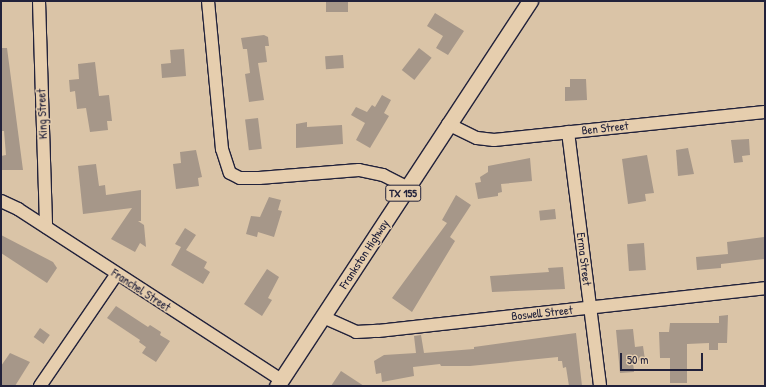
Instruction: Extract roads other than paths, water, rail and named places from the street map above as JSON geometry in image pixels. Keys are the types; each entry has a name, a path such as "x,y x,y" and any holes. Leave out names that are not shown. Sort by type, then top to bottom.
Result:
{"main road":[{"name":"Frankston Highway","path":"279,383 530,1"}],"street":[{"name":"King Street","path":"39,1 46,227"},
{"path":"208,1 222,149 230,172 240,178 259,178 358,170 383,175 407,187"},
{"name":"Ben Street","path":"448,124 485,140 765,112"},
{"name":"Erma Street","path":"568,132 600,386"},
{"name":"Franchel Street","path":"1,201 46,227 279,383"},
{"path":"40,386 116,275"},
{"name":"Boswell Street","path":"323,317 347,329 364,332 765,288"}]}
